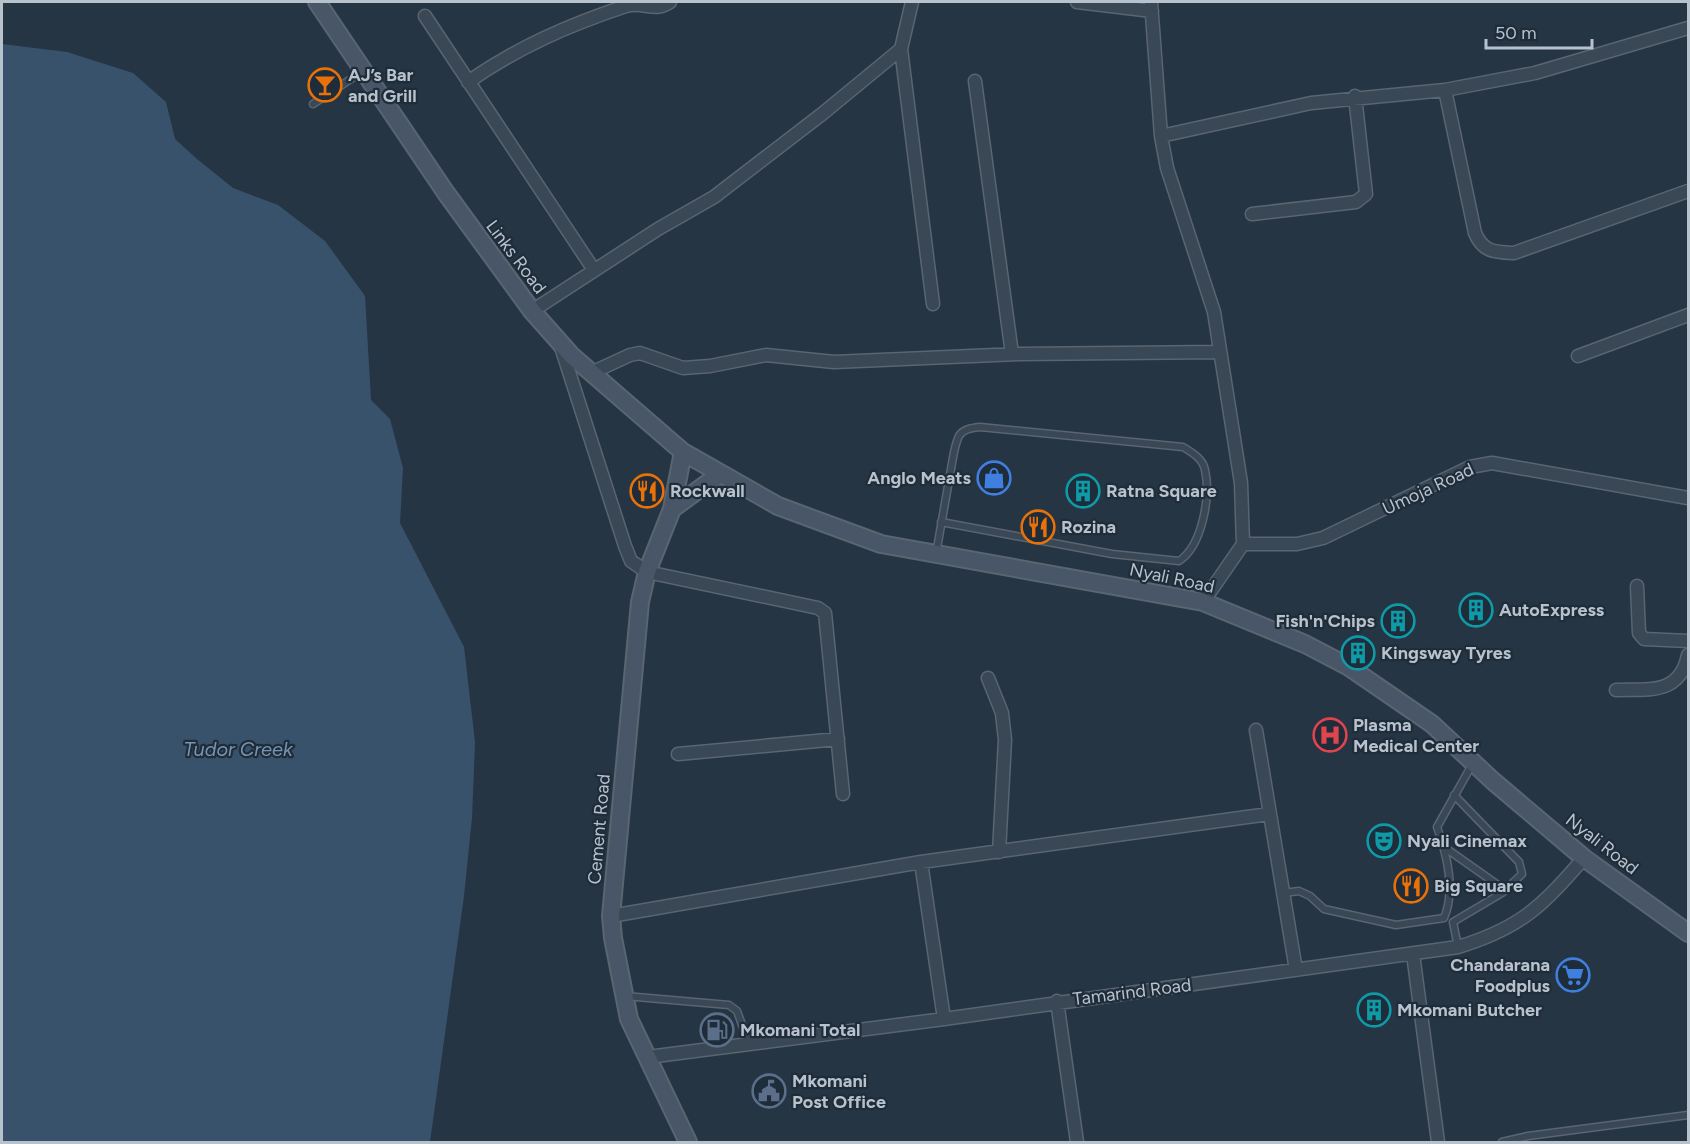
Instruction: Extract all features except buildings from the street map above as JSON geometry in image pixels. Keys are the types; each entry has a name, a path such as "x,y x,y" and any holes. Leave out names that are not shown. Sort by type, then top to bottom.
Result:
{"main road":[{"name":"Links Road","path":"317,2 483,247 532,311 591,373 683,452 738,485"},
{"name":"Cement Road","path":"683,452 672,510 647,572 640,602 611,916 623,996 629,1018 688,1143"},
{"path":"672,510 720,474"},
{"name":"Nyali Road","path":"738,485 819,523 880,544 1203,602 1305,644 1349,668 1432,723 1473,763 1584,858 1689,933"}],"street":[{"path":"468,82 515,51 567,27 629,5 657,8 670,2"},
{"path":"912,2 901,49 933,304"},
{"path":"1077,2 1152,6 1161,136 1167,168 1214,312 1241,483 1243,544 1203,602"},
{"path":"425,16 594,270"},
{"path":"1161,136 1264,111 1355,96 1445,90 1535,72 1689,28"},
{"path":"532,311 658,229 714,197 901,49"},
{"path":"975,81 1012,354"},
{"path":"1445,90 1475,233 1480,246 1489,251 1514,253 1689,192"},
{"path":"1252,214 1356,202 1363,198 1366,194 1355,96"},
{"path":"1578,356 1689,315"},
{"path":"559,341 624,546 631,561 647,572 822,610 828,622 843,794"},
{"path":"591,373 630,355 640,353 683,368 710,366 766,355 834,362 1012,354 1219,352"},
{"name":"Umoja Road","path":"1243,544 1298,544 1323,538 1443,478 1470,467 1492,464 1689,498"},
{"path":"1637,586 1639,633 1644,639 1689,641"},
{"path":"1616,690 1662,688 1681,676 1689,655"},
{"path":"988,678 1002,713 1005,740 999,852"},
{"path":"1256,730 1296,970"},
{"path":"678,754 838,739"},
{"path":"611,916 921,862 1269,814"},
{"name":"Tamarind Road","path":"648,1057 944,1019 1057,1001 1458,947 1492,937 1513,927 1557,889 1584,858"},
{"path":"921,862 944,1019"},
{"path":"1413,954 1437,1142"},
{"path":"1057,1001 1077,1143"}],"lane":[{"path":"313,104 363,71"},
{"path":"936,554 941,522 960,435 980,427 1183,447 1197,455 1205,470 1205,508 1197,543 1187,556 1179,561 1112,554 941,522"},
{"path":"1444,918 1451,902 1444,847 1437,827 1473,763"},
{"path":"1453,922 1505,890 1522,874 1519,862 1454,795"},
{"path":"1444,847 1505,890"},
{"path":"1282,893 1299,891 1310,896 1324,909 1396,925 1444,918 1453,922"},
{"path":"1453,922 1458,947"},
{"path":"623,996 729,1005 737,1011 749,1044"},
{"path":"1502,1143 1528,1136 1689,1115"}],"water":[{"name":"Tudor Creek","path":"2,44 67,52 133,73 166,102 175,139 233,188 278,205 325,241 365,296 371,400 390,419 403,468 400,523 464,647 475,742 472,818 464,896 430,1142 2,1142"}],"place":[{"name":"AJ’s Bar and Grill","path":"325,85"},
{"name":"Anglo Meats","path":"994,478"},
{"name":"Rockwall","path":"647,491"},
{"name":"Ratna Square","path":"1083,491"},
{"name":"Rozina","path":"1038,527"},
{"name":"AutoExpress","path":"1476,610"},
{"name":"Fish'n'Chips","path":"1398,621"},
{"name":"Kingsway Tyres","path":"1358,653"},
{"name":"Plasma Medical Center","path":"1330,735"},
{"name":"Nyali Cinemax","path":"1384,841"},
{"name":"Big Square","path":"1411,886"},
{"name":"Chandarana Foodplus","path":"1573,975"},
{"name":"Mkomani Butcher","path":"1374,1010"},
{"name":"Mkomani Total","path":"717,1030"},
{"name":"Mkomani Post Office","path":"769,1091"}]}
